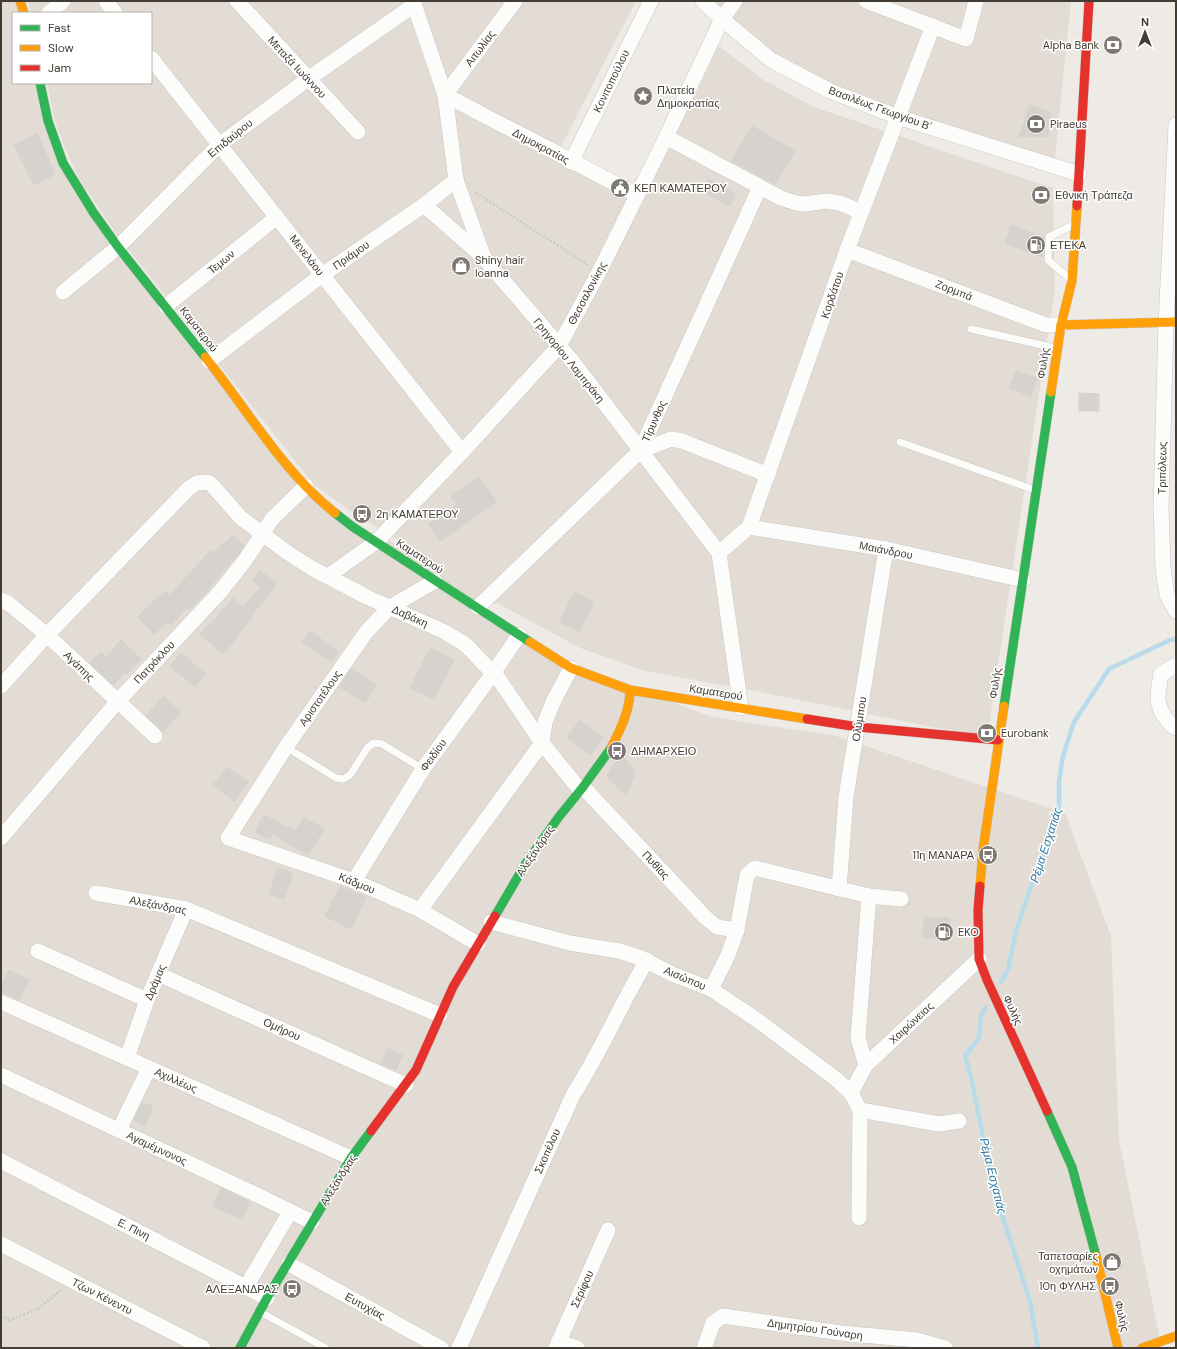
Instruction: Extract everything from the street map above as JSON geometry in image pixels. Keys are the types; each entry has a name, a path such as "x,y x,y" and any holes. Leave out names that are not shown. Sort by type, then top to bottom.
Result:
{"street":[{"path":"20,1 24,12"},
{"path":"50,12 63,1"},
{"path":"106,1 114,12"},
{"name":"Μεταξά Ιωάννου","path":"237,1 358,132"},
{"name":"Αιτωλίας","path":"445,95 515,1"},
{"name":"Κονιτοπούλου","path":"571,162 651,1"},
{"name":"Βασιλέως Γεωργίου Β'","path":"703,1 722,19 772,60 830,91 898,117 1079,174"},
{"name":"Θεσσαλονίκης","path":"328,576 376,542 462,452 559,346 599,272 666,137 722,19 735,1"},
{"path":"866,1 966,39 976,1"},
{"name":"Φυλής","path":"1089,1 1072,280 1061,325 998,740 983,850 978,910 979,960 1072,1167 1102,1278 1118,1348"},
{"name":"Επιδαύρου","path":"62,292 118,248 219,144 413,3"},
{"name":"Γρηγορίου Λαμπράκη","path":"413,3 445,95 456,180 484,258 559,346 719,553"},
{"name":"Κορδάτου","path":"719,553 749,527 848,250 933,26"},
{"name":"Μενελάου","path":"152,59 462,452"},
{"name":"Καματερού","path":"40,84 48,121 64,163 85,201 118,248 166,306 293,473 320,502 353,527 571,668 630,690 858,727 998,740"},
{"name":"Δημοκρατίας","path":"445,95 571,162 637,195"},
{"name":"Τριπόλεως","path":"1176,125 1171,323 1161,506 1163,569 1167,595 1176,611"},
{"path":"666,137 781,198 796,203 815,204 826,201 840,203 862,212"},
{"name":"Πριάμου","path":"208,361 322,275 424,205 456,180"},
{"name":"Τίρυνθος","path":"478,607 640,451 760,187"},
{"path":"424,205 484,258"},
{"name":"Τεμων","path":"166,306 277,217"},
{"name":"Ζορμπά","path":"848,250 1046,325 1061,325"},
{"path":"1061,325 1171,323"},
{"path":"640,451 671,439 682,441 768,475"},
{"name":"Δαβάκη","path":"47,635 188,488 197,483 204,481 208,482 241,518 288,553 328,576 390,607 432,625 458,640 477,656 487,668 494,672 542,743 581,789"},
{"name":"Πατρόκλου","path":"1,838 117,702 220,592 246,559 272,519 306,486"},
{"name":"Μαιάνδρου","path":"749,527 886,549 1023,580"},
{"name":"Ολύμπου","path":"839,889 846,797 886,549"},
{"path":"719,553 740,708"},
{"name":"Αριστοτέλους","path":"228,838 286,748 367,631 390,607 436,581"},
{"name":"Αγάπης","path":"1,600 47,635 155,736"},
{"path":"1,686 47,635"},
{"name":"Φειδίου","path":"354,881 423,769 494,672 519,635"},
{"path":"1176,665 1161,674 1157,695 1159,707 1172,726 1176,728"},
{"path":"420,910 542,743 545,722 554,700 571,668"},
{"name":"Αλεξάνδρας","path":"240,1348 267,1298 289,1264 312,1222 351,1158 416,1070 453,987 519,874 541,841 581,789 614,742 623,723 630,701 630,690"},
{"name":"Πυθίας","path":"581,789 705,918 717,927 737,930"},
{"name":"Κάδμου","path":"228,838 354,881 420,910 478,944"},
{"path":"711,988 728,955 737,930 747,875 755,868 869,896 901,899"},
{"name":"Αλεξάνδρας","path":"96,893 186,909 440,1015"},
{"path":"866,1065 858,1038 869,896"},
{"name":"Δράμας","path":"127,1058 147,1000 186,909"},
{"name":"Αισώπου","path":"491,922 570,943 619,951 647,960 672,974 711,988 757,1020 836,1079 851,1093 860,1110"},
{"path":"38,951 147,1000"},
{"name":"Σκοπέλου","path":"459,1348 573,1094 595,1059 621,1006 647,960"},
{"name":"Χαιρώνειας","path":"851,1093 866,1065 979,960"},
{"name":"Ομήρου","path":"158,974 406,1085"},
{"name":"Αχιλλέως","path":"1,1002 351,1158"},
{"path":"118,1130 149,1068"},
{"name":"Αγαμέμνονος","path":"1,1075 312,1222"},
{"path":"859,1218 860,1110 939,1124 959,1121"},
{"name":"Ε. Πινη","path":"1,1161 267,1298"},
{"path":"246,1287 290,1212"},
{"name":"Σερίφου","path":"557,1345 608,1230"},
{"name":"Τζων Κένεντυ","path":"1,1244 72,1282 203,1348"},
{"name":"Ευτυχίας","path":"289,1264 441,1348"},
{"name":"Δημητρίου Γούναρη","path":"704,1348 713,1323 723,1316 841,1333 917,1340 945,1348"},
{"path":"1142,1348 1176,1336"},
{"path":"557,1345 577,1348"}],"lane":[{"path":"1072,280 1048,260 1049,237 1075,224"},
{"path":"971,329 1058,349"},
{"path":"900,442 1036,491"},
{"path":"286,748 336,778 344,779 350,775 368,747 374,743 382,744 423,769"},
{"path":"260,1312 326,1348"}],"path":[{"path":"475,193 599,272"},
{"path":"1,1316 10,1320 38,1309 72,1282"}],"shaded area":[{"path":"1,1 23,1 26,12 12,12 12,84 39,84 48,121 64,161 84,196 119,246 216,369 295,473 320,496 376,542 387,539 437,574 396,539 346,508 316,486 117,235 79,179 64,146 53,115 47,84 152,84 152,12 31,12 28,1 636,1 554,160 641,205 719,46 762,79 814,107 1053,188 1055,288 987,738 755,691 645,671 580,648 497,603 484,606 554,656 572,666 713,717 836,736 1065,813 1111,936 1119,1141 1159,1334 1160,1348 1,1348"},
{"path":"694,1 1071,1 1054,169 888,116 713,20"}],"building":[{"name":"Piraeus","path":"1030,105 1051,113 1048,136 1019,137"},
{"path":"752,126 795,151 775,184 731,161"},
{"path":"37,133 55,174 34,185 14,145"},
{"path":"708,179 736,194 730,206 702,191"},
{"path":"1011,225 1044,237 1042,257 1005,243"},
{"path":"1016,371 1037,378 1031,396 1009,388"},
{"path":"1079,393 1099,394 1099,411 1079,411"},
{"path":"479,477 497,502 440,541 428,524 457,505 451,496"},
{"path":"233,535 244,546 236,557 209,588 210,589 189,610 186,608 171,625 167,622 154,634 137,617 165,591 170,595 211,550 214,553"},
{"path":"260,571 277,583 267,598 252,614 254,615 235,637 237,638 223,654 200,634 210,623 211,624 233,598 243,607 261,587 253,580"},
{"path":"574,592 594,602 579,632 560,622"},
{"path":"310,631 339,652 332,662 302,642"},
{"path":"121,640 141,659 127,674 125,672 113,685 90,663 101,652 106,657"},
{"path":"430,648 454,660 434,699 410,688"},
{"path":"181,653 206,674 195,687 170,666"},
{"path":"351,669 377,685 365,703 339,687"},
{"path":"163,696 181,712 163,732 146,716"},
{"path":"580,720 603,737 591,755 567,737"},
{"path":"621,755 636,772 626,795 606,776"},
{"path":"227,767 248,782 234,801 213,785"},
{"path":"264,815 295,831 304,817 324,829 308,855 273,834 270,840 255,832"},
{"path":"278,868 293,873 284,899 269,894"},
{"path":"340,886 366,897 351,929 325,916"},
{"path":"924,917 950,918 950,938 923,938"},
{"path":"9,970 29,980 19,1000 1,991 1,985"},
{"path":"388,1048 403,1055 396,1070 381,1064"},
{"path":"143,1102 153,1107 145,1125 134,1120"},
{"path":"221,1188 250,1202 242,1219 212,1206"},
{"path":"1118,1252 1123,1268 1113,1270 1109,1255"}],"waterway":[{"name":"Ρέμα Εσχατιάς","path":"1001,982 1008,969 1016,931 1030,889 1047,847 1059,806 1059,781 1063,756 1074,722 1109,669 1170,640 1176,639"},
{"name":"Ρέμα Εσχατιάς","path":"986,1007 981,1016 979,1038 965,1056 971,1077 993,1187 1030,1301 1038,1348"}],"traffic: fast":[{"path":"40,84 48,121 63,163 93,212 118,247 205,357"},
{"path":"1004,706 1051,392"},
{"path":"335,513 353,527 530,642"},
{"path":"495,916 526,863 611,748"},
{"path":"1047,1111 1072,1167 1096,1256"},
{"path":"240,1348 267,1298 351,1158 371,1131"}],"traffic: slow":[{"path":"20,1 24,12"},
{"path":"1051,392 1061,325 1072,281 1077,206"},
{"path":"1061,325 1176,322"},
{"path":"205,357 282,459 298,478 335,513"},
{"path":"530,642 571,668 630,690 807,719"},
{"path":"611,748 626,713 630,698 630,690"},
{"path":"980,886 983,850 1004,706"},
{"path":"1096,1256 1118,1348"},
{"path":"1142,1348 1176,1336"}],"traffic: jam":[{"path":"1077,206 1089,1"},
{"path":"807,719 858,727 998,740"},
{"path":"980,886 978,910 979,959 987,980 1047,1111"},
{"path":"371,1131 416,1070 453,987 495,916"}],"place":[{"name":"Alpha Bank","path":"1113,45"},
{"name":"Πλατεία Δημοκρατίας","path":"643,96"},
{"name":"Piraeus","path":"1036,124"},
{"name":"ΚΕΠ ΚΑΜΑΤΕΡΟΥ","path":"620,188"},
{"name":"Εθνική Τράπεζα","path":"1041,195"},
{"name":"ΕΤΕΚΑ","path":"1036,245"},
{"name":"Shiny hair Ioanna","path":"461,266"},
{"name":"2η ΚΑΜΑΤΕΡΟΥ","path":"362,514"},
{"name":"Eurobank","path":"987,733"},
{"name":"ΔΗΜΑΡΧΕΙΟ","path":"617,751"},
{"name":"11η ΜΑΝΑΡΑ","path":"988,855"},
{"name":"EKO","path":"944,932"},
{"name":"Ταπετσαρίες οχημάτων","path":"1112,1262"},
{"name":"10η ΦΥΛΗΣ","path":"1110,1286"},
{"name":"ΑΛΕΞΑΝΔΡΑΣ","path":"292,1289"}]}
